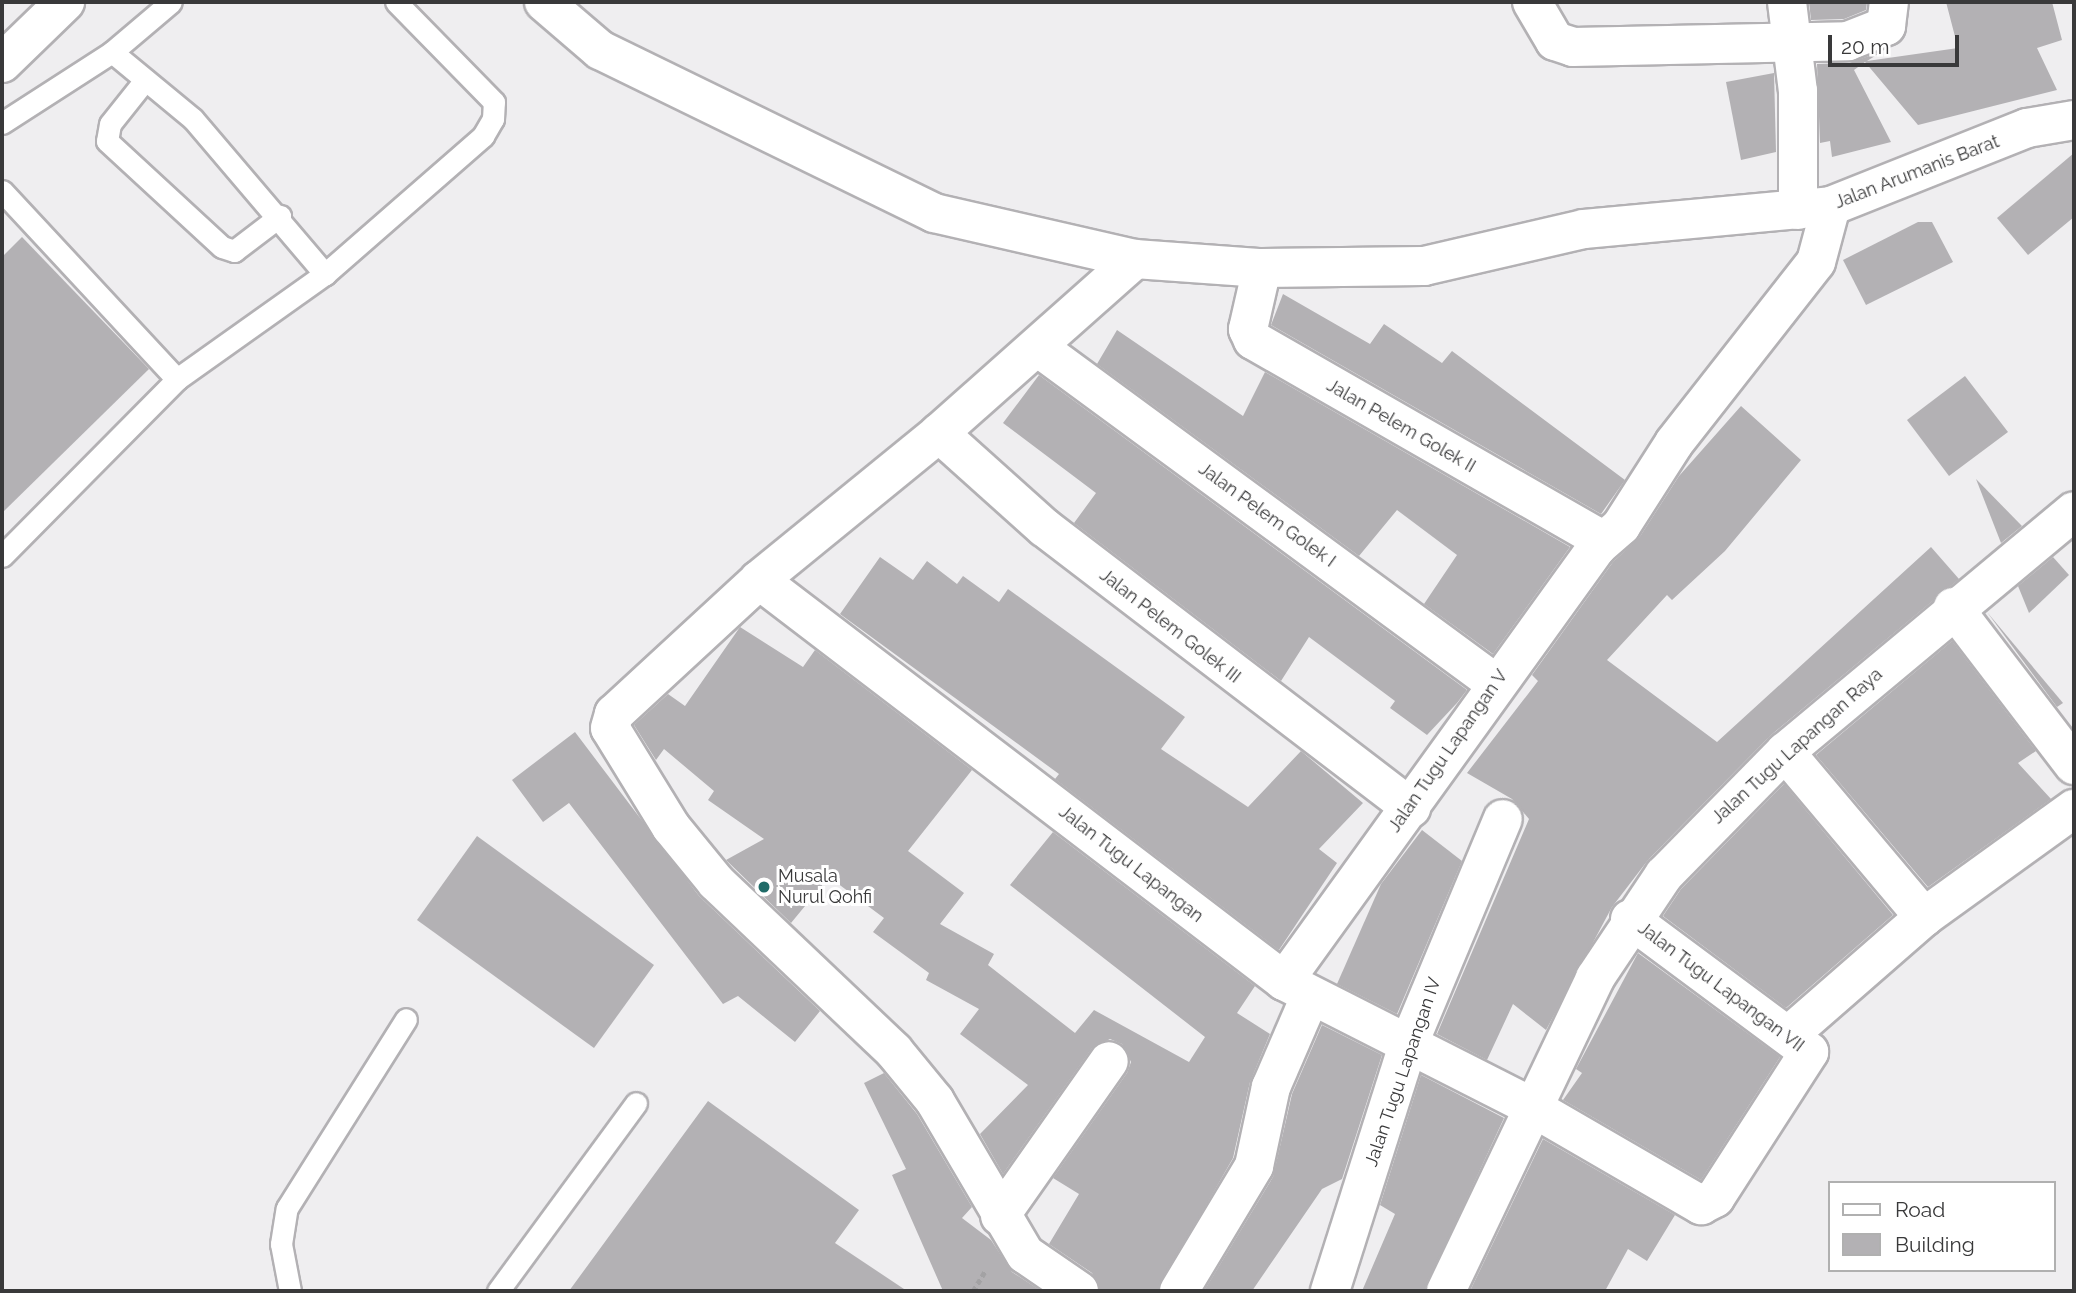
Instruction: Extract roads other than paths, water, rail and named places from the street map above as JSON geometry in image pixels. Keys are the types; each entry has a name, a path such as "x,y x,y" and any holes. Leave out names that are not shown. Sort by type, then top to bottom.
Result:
{"street":[{"path":"2,63 65,2"},
{"name":"Jalan Arumanis Barat","path":"544,2 600,50 934,213 1135,258 1262,268 1424,266 1584,229 1814,208 2027,128 2074,120"},
{"path":"1532,2 1564,46 1795,43 1875,34 1892,13 1889,2"},
{"path":"1787,2 1795,43 1814,208"},
{"name":"Jalan Tugu Lapangan V","path":"1179,1291 1254,1167 1271,1087 1297,989 1410,808 1495,682 1594,553 1621,526 1674,443 1816,262 1814,208"},
{"path":"1079,1291 1025,1254 1000,1216 935,1101 894,1051 716,882 671,827 610,728 614,714 759,580 1039,348 1135,258"},
{"name":"Jalan Pelem Golek II","path":"1262,268 1248,329 1253,340 1593,535 1594,553"},
{"name":"Jalan Pelem Golek I","path":"1039,348 1495,682"},
{"name":"Jalan Pelem Golek III","path":"939,433 1065,544 1410,808"},
{"name":"Jalan Tugu Lapangan Raya","path":"1446,1291 1530,1107 1630,919 1702,832 1785,752 1953,607 2074,512"},
{"name":"Jalan Tugu Lapangan","path":"759,580 1297,989 1407,1048 1530,1107 1701,1205 1715,1198 1763,1127"},
{"path":"1953,607 2074,765"},
{"path":"1785,752 1924,917"},
{"path":"1790,1034 1924,917 2074,809"},
{"name":"Jalan Tugu Lapangan IV","path":"1330,1291 1407,1048 1503,819"},
{"name":"Jalan Tugu Lapangan VII","path":"1630,919 1696,973 1790,1034 1810,1057 1763,1127"},
{"path":"1000,1216 1110,1061"}],"lane":[{"path":"2,124 113,52 171,2"},
{"path":"2,556 177,380 326,274 483,136 493,119 494,102 396,2"},
{"path":"113,52 193,119 280,216 326,274"},
{"path":"145,80 110,124 107,141 222,247 234,251 280,216"},
{"path":"2,191 177,380"},
{"path":"290,1291 281,1244 287,1208 406,1019"},
{"path":"498,1291 636,1103"}],"place":[{"name":"Musala Nurul Qohfi","path":"764,887"}]}
